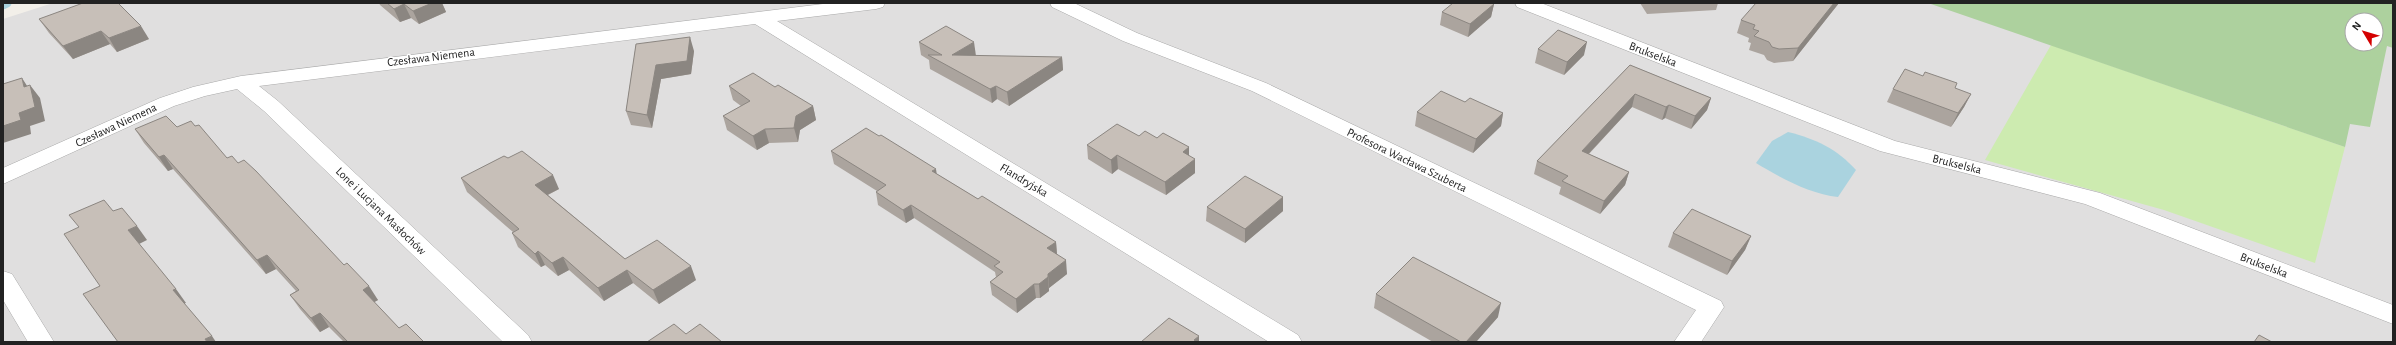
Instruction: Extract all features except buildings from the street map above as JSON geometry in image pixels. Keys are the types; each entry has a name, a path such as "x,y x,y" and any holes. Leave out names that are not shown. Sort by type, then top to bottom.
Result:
{"street":[{"name":"Czesława Niemena","path":"3,177 167,102 200,90 241,82 876,3"},
{"name":"Profesora Wacława Szuberta","path":"1059,3 1130,37 1259,87 1712,307 1687,342"},
{"name":"Brukselska","path":"1524,3 1888,146 2092,198 2393,315"},
{"name":"Flandryjska","path":"759,18 1288,342"},
{"name":"Lone i Lucjana Masłochów","path":"241,82 271,106 519,342"},
{"path":"3,280 41,342"}],"shaded area":[{"path":"53,3 2393,3 2393,342 3,342 3,19"}],"green space":[{"path":"1928,3 2393,3 2393,48 2387,46 2370,127 2350,124 2345,147"},
{"path":"2051,45 2345,147 2315,263 2164,210 1985,160"}],"water":[{"path":"1788,132 1808,138 1834,151 1856,170 1838,197 1806,189 1756,163 1772,141"}],"waterway":[{"path":"3,5 7,3"}]}
